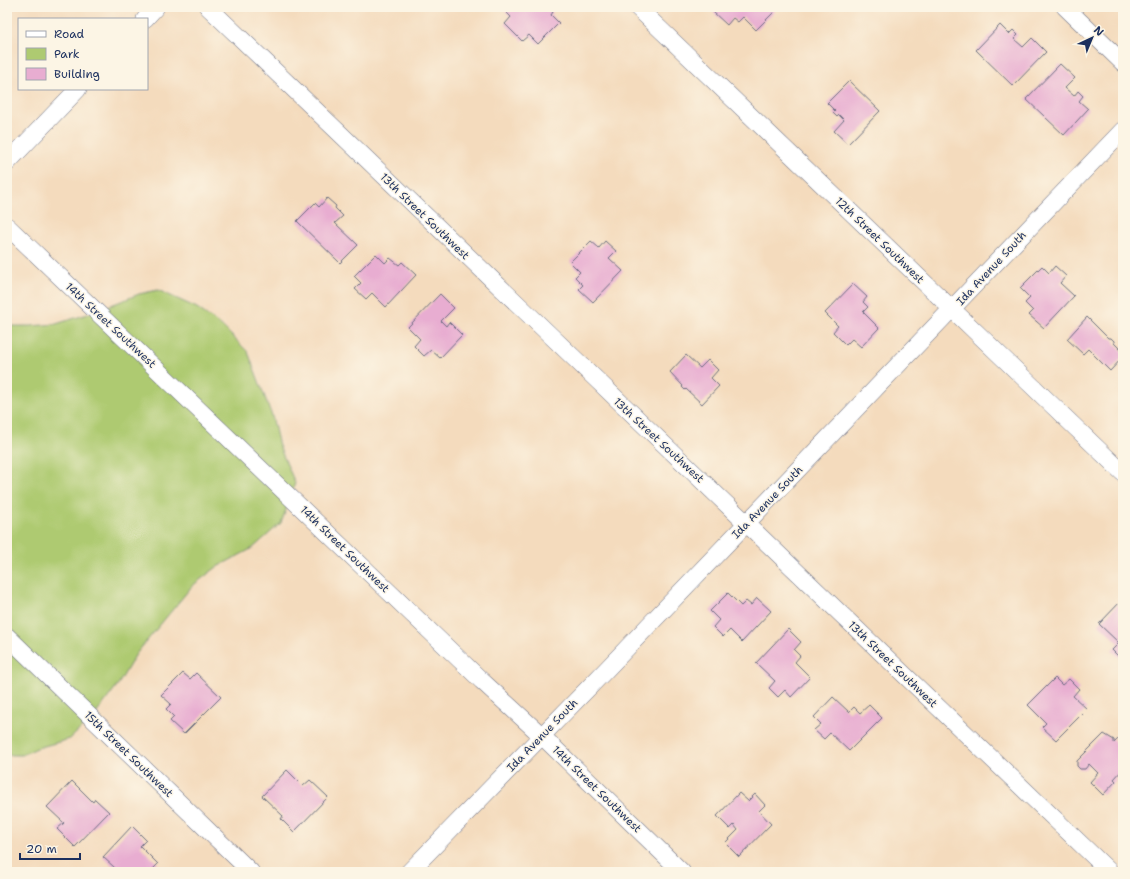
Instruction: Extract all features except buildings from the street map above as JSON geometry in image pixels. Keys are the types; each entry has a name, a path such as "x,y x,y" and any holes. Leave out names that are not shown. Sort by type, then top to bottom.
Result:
{"street":[{"path":"146,18 156,7"},
{"name":"13th Street Southwest","path":"208,7 1110,872"},
{"name":"12th Street Southwest","path":"638,7 1123,474"},
{"path":"1065,7 1123,63"},
{"path":"7,163 77,90"},
{"name":"Ida Avenue South","path":"409,872 604,672 1123,130"},
{"name":"14th Street Southwest","path":"7,226 482,681 541,735 682,872"},
{"name":"15th Street Southwest","path":"7,636 251,872"}],"green space":[{"path":"158,290 197,308 223,327 248,352 272,416 279,446 295,483 290,499 281,523 253,548 217,567 192,586 136,654 119,683 96,714 70,739 37,748 22,755 7,755 7,326 56,324 91,313 139,294"}]}
